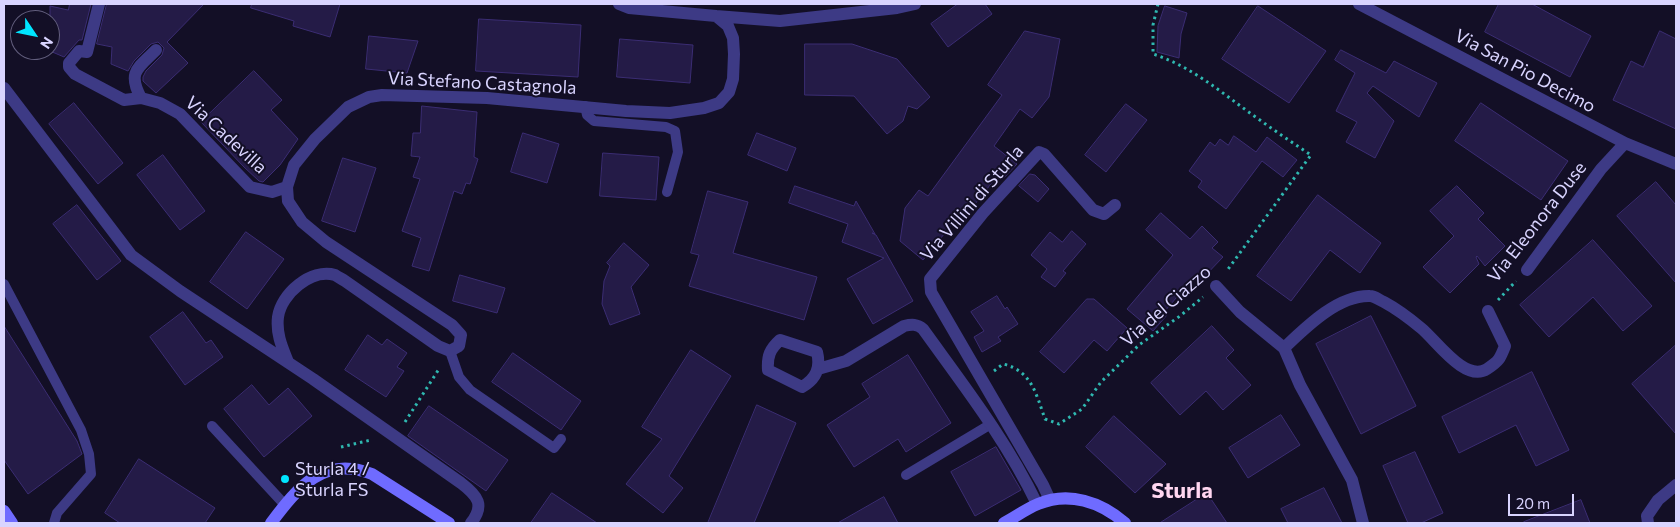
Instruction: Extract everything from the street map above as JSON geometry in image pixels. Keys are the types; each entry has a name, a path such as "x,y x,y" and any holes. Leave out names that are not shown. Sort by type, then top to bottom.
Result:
{"street":[{"name":"Via Cadevilla","path":"99,4 87,52 79,52 69,63 69,67 75,74 124,100 142,98 165,105 180,114 250,187 272,192 287,187"},
{"path":"619,4 629,8 780,21 897,8 915,4"},
{"name":"Via San Pio Decimo","path":"1359,4 1625,143 1676,164"},
{"name":"Via Stefano Castagnola","path":"287,187 294,165 316,139 348,107 369,97 382,95 487,98 670,113 704,108 719,103 729,92 733,79 734,54 733,38 728,26 716,16"},
{"path":"142,98 134,79 137,69 156,50"},
{"path":"4,88 131,255 180,291 288,362 461,483 478,501 480,511 471,523"},
{"name":"Via Eleonora Duse","path":"1527,270 1600,169 1625,143"},
{"name":"Via Villini di Sturla","path":"1050,500 930,292 930,279 983,212 1039,152 1044,154 1093,210 1104,214 1115,205"},
{"path":"287,187 288,201 302,222 326,242 452,325 460,335 459,346 450,351 438,346 345,281 335,275 324,274 302,282 293,290 284,302 278,316 279,340 288,362"},
{"path":"1216,286 1240,312 1284,348 1300,385 1352,480 1362,523"},
{"path":"1284,348 1306,326 1334,306 1357,297 1372,295 1422,328 1458,364 1471,372 1482,372 1499,361 1505,346 1488,311"},
{"path":"818,369 846,361 904,326 918,325 924,329 991,424 1024,477 1037,504"},
{"path":"271,523 285,505 313,477 334,468 360,469 372,474 448,523"},
{"path":"1648,523 1647,516 1658,500 1676,485"},
{"path":"1004,523 1037,504 1067,498 1084,500 1100,506 1125,523"},
{"path":"4,511 12,523"}],"lane":[{"name":"Via Stefano Castagnola","path":"585,106 588,115 594,121 666,127 675,130 678,152 667,192"},
{"path":"4,284 81,430 89,454 91,474 57,513 54,523"},
{"path":"450,351 458,377 470,390 554,448 561,439"},
{"path":"906,475 991,424"},
{"path":"212,426 285,505"}],"path":[{"name":"Via del Ciazzo","path":"994,378 993,372 1003,364 1015,367 1029,379 1045,419 1059,424 1082,409 1101,382 1139,345 1180,316 1216,286 1312,155 1258,119 1203,78 1173,60 1152,54 1153,25 1158,4"},
{"name":"Via Eleonora Duse","path":"1488,311 1527,270"},
{"path":"340,447 364,441 390,442 450,351"}],"building":[{"path":"70,4 91,4 82,40 79,40 64,57 60,55 60,10 50,10 50,6 68,10"},
{"path":"107,4 204,4 167,42 188,63 156,93 143,81 143,77 146,71 162,55 164,48 158,42 151,44 134,61 128,71 111,64 112,47 97,44"},
{"path":"252,4 340,4 330,37 293,26 294,21 251,8"},
{"path":"958,4 985,4 992,14 948,47 931,24"},
{"path":"1499,4 1532,4 1591,36 1570,77 1485,32"},
{"path":"1165,6 1187,13 1181,34 1179,58 1157,52 1158,26"},
{"path":"1258,6 1326,51 1289,103 1222,59"},
{"path":"479,19 581,25 578,77 476,71"},
{"path":"1025,31 1060,39 1049,97 1032,118 1020,109 994,146 1017,164 1003,179 998,175 975,204 971,201 923,260 900,241 905,208 919,190 928,196 1002,95 988,85"},
{"path":"1660,31 1676,39 1676,129 1613,100 1631,61 1643,67"},
{"path":"369,36 418,41 407,73 366,69"},
{"path":"620,39 693,45 690,83 617,77"},
{"path":"805,44 852,44 897,59 930,97 917,109 908,106 903,121 887,134 854,96 805,95"},
{"path":"1341,50 1386,73 1394,61 1437,83 1419,117 1373,86 1367,93 1394,121 1375,158 1346,142 1357,122 1336,111 1355,73 1335,60"},
{"path":"254,71 282,100 271,110 298,139 280,165 263,182 259,181 244,167 201,122"},
{"path":"74,103 123,163 98,184 49,124"},
{"path":"1481,103 1568,161 1541,200 1455,141"},
{"path":"1126,104 1147,120 1106,172 1085,155"},
{"path":"422,106 477,112 474,157 478,159 470,184 466,183 462,194 454,191 429,271 412,266 421,238 402,231 420,179 413,177 420,157 411,156 413,133 420,133"},
{"path":"523,133 559,144 547,183 511,172"},
{"path":"757,133 796,148 787,171 748,155"},
{"path":"1234,136 1256,152 1267,137 1297,160 1283,177 1262,161 1226,209 1198,187 1202,181 1189,171 1210,142 1215,146 1220,139 1228,145"},
{"path":"603,153 659,157 656,200 600,196"},
{"path":"163,155 205,211 180,230 137,175"},
{"path":"343,158 376,168 355,232 322,221"},
{"path":"1030,174 1035,175 1049,189 1038,202 1019,186"},
{"path":"1656,182 1676,205 1676,283 1617,216"},
{"path":"795,186 854,206 856,201 875,234 872,233 876,235 913,301 873,324 847,279 884,258 842,242 848,224 789,203"},
{"path":"1457,186 1484,213 1478,219 1505,246 1485,266 1477,256 1479,264 1450,293 1423,267 1454,236 1430,211"},
{"path":"708,191 748,202 733,253 817,277 804,320 689,286 699,255 691,253"},
{"path":"1318,195 1381,243 1360,273 1330,250 1291,301 1257,276"},
{"path":"77,205 121,261 97,280 53,224"},
{"path":"1161,213 1190,239 1202,226 1218,242 1212,248 1223,257 1201,280 1196,275 1164,312 1167,315 1153,331 1127,309 1173,255 1146,230"},
{"path":"1072,231 1086,244 1063,271 1066,273 1055,287 1041,277 1047,269 1031,255 1050,232 1062,242"},
{"path":"246,232 284,259 247,309 210,282"},
{"path":"1593,240 1652,306 1623,331 1593,297 1549,337 1520,305"},
{"path":"624,243 649,265 631,287 640,314 610,325 602,304 604,281 610,266 607,263"},
{"path":"460,275 505,288 497,313 453,301"},
{"path":"997,296 1018,324 998,337 1001,341 982,352 974,337 984,331 971,312"},
{"path":"1087,299 1094,299 1127,328 1107,351 1094,340 1064,373 1040,352"},
{"path":"183,312 206,343 211,340 223,357 185,385 150,337"},
{"path":"1371,316 1416,406 1361,434 1316,344"},
{"path":"4,326 77,441 82,454 28,494 4,460"},
{"path":"1212,326 1234,350 1226,358 1251,385 1223,410 1206,391 1180,415 1151,383"},
{"path":"368,335 382,345 387,339 407,353 397,367 404,371 386,397 345,370"},
{"path":"1676,345 1676,434 1632,384"},
{"path":"691,350 731,376 669,476 683,488 663,513 626,484 662,439 642,427"},
{"path":"513,353 581,401 561,430 492,382"},
{"path":"908,355 951,423 906,452 898,439 854,467 827,425 870,397 862,384"},
{"path":"1532,372 1569,450 1536,466 1516,425 1459,453 1442,417"},
{"path":"252,385 269,405 288,388 312,416 264,457 224,409"},
{"path":"757,405 796,423 754,523 708,523"},
{"path":"429,406 508,460 486,491 408,436"},
{"path":"1281,415 1300,445 1248,478 1229,448"},
{"path":"1114,416 1166,464 1135,493 1086,447"},
{"path":"996,447 1021,490 975,516 951,472"},
{"path":"1415,452 1443,513 1421,523 1408,523 1383,466"},
{"path":"139,459 215,508 205,523 120,523 105,513"},
{"path":"1324,488 1342,523 1288,523 1281,509"},
{"path":"552,493 597,523 531,523"},
{"path":"1207,493 1227,523 1160,523"},
{"path":"884,497 898,523 838,523"},
{"path":"1581,500 1590,523 1524,522"}],"place":[{"name":"Sturla 4 / Sturla FS","path":"285,479"}],"district":[{"name":"Sturla","path":"1182,491"}]}
